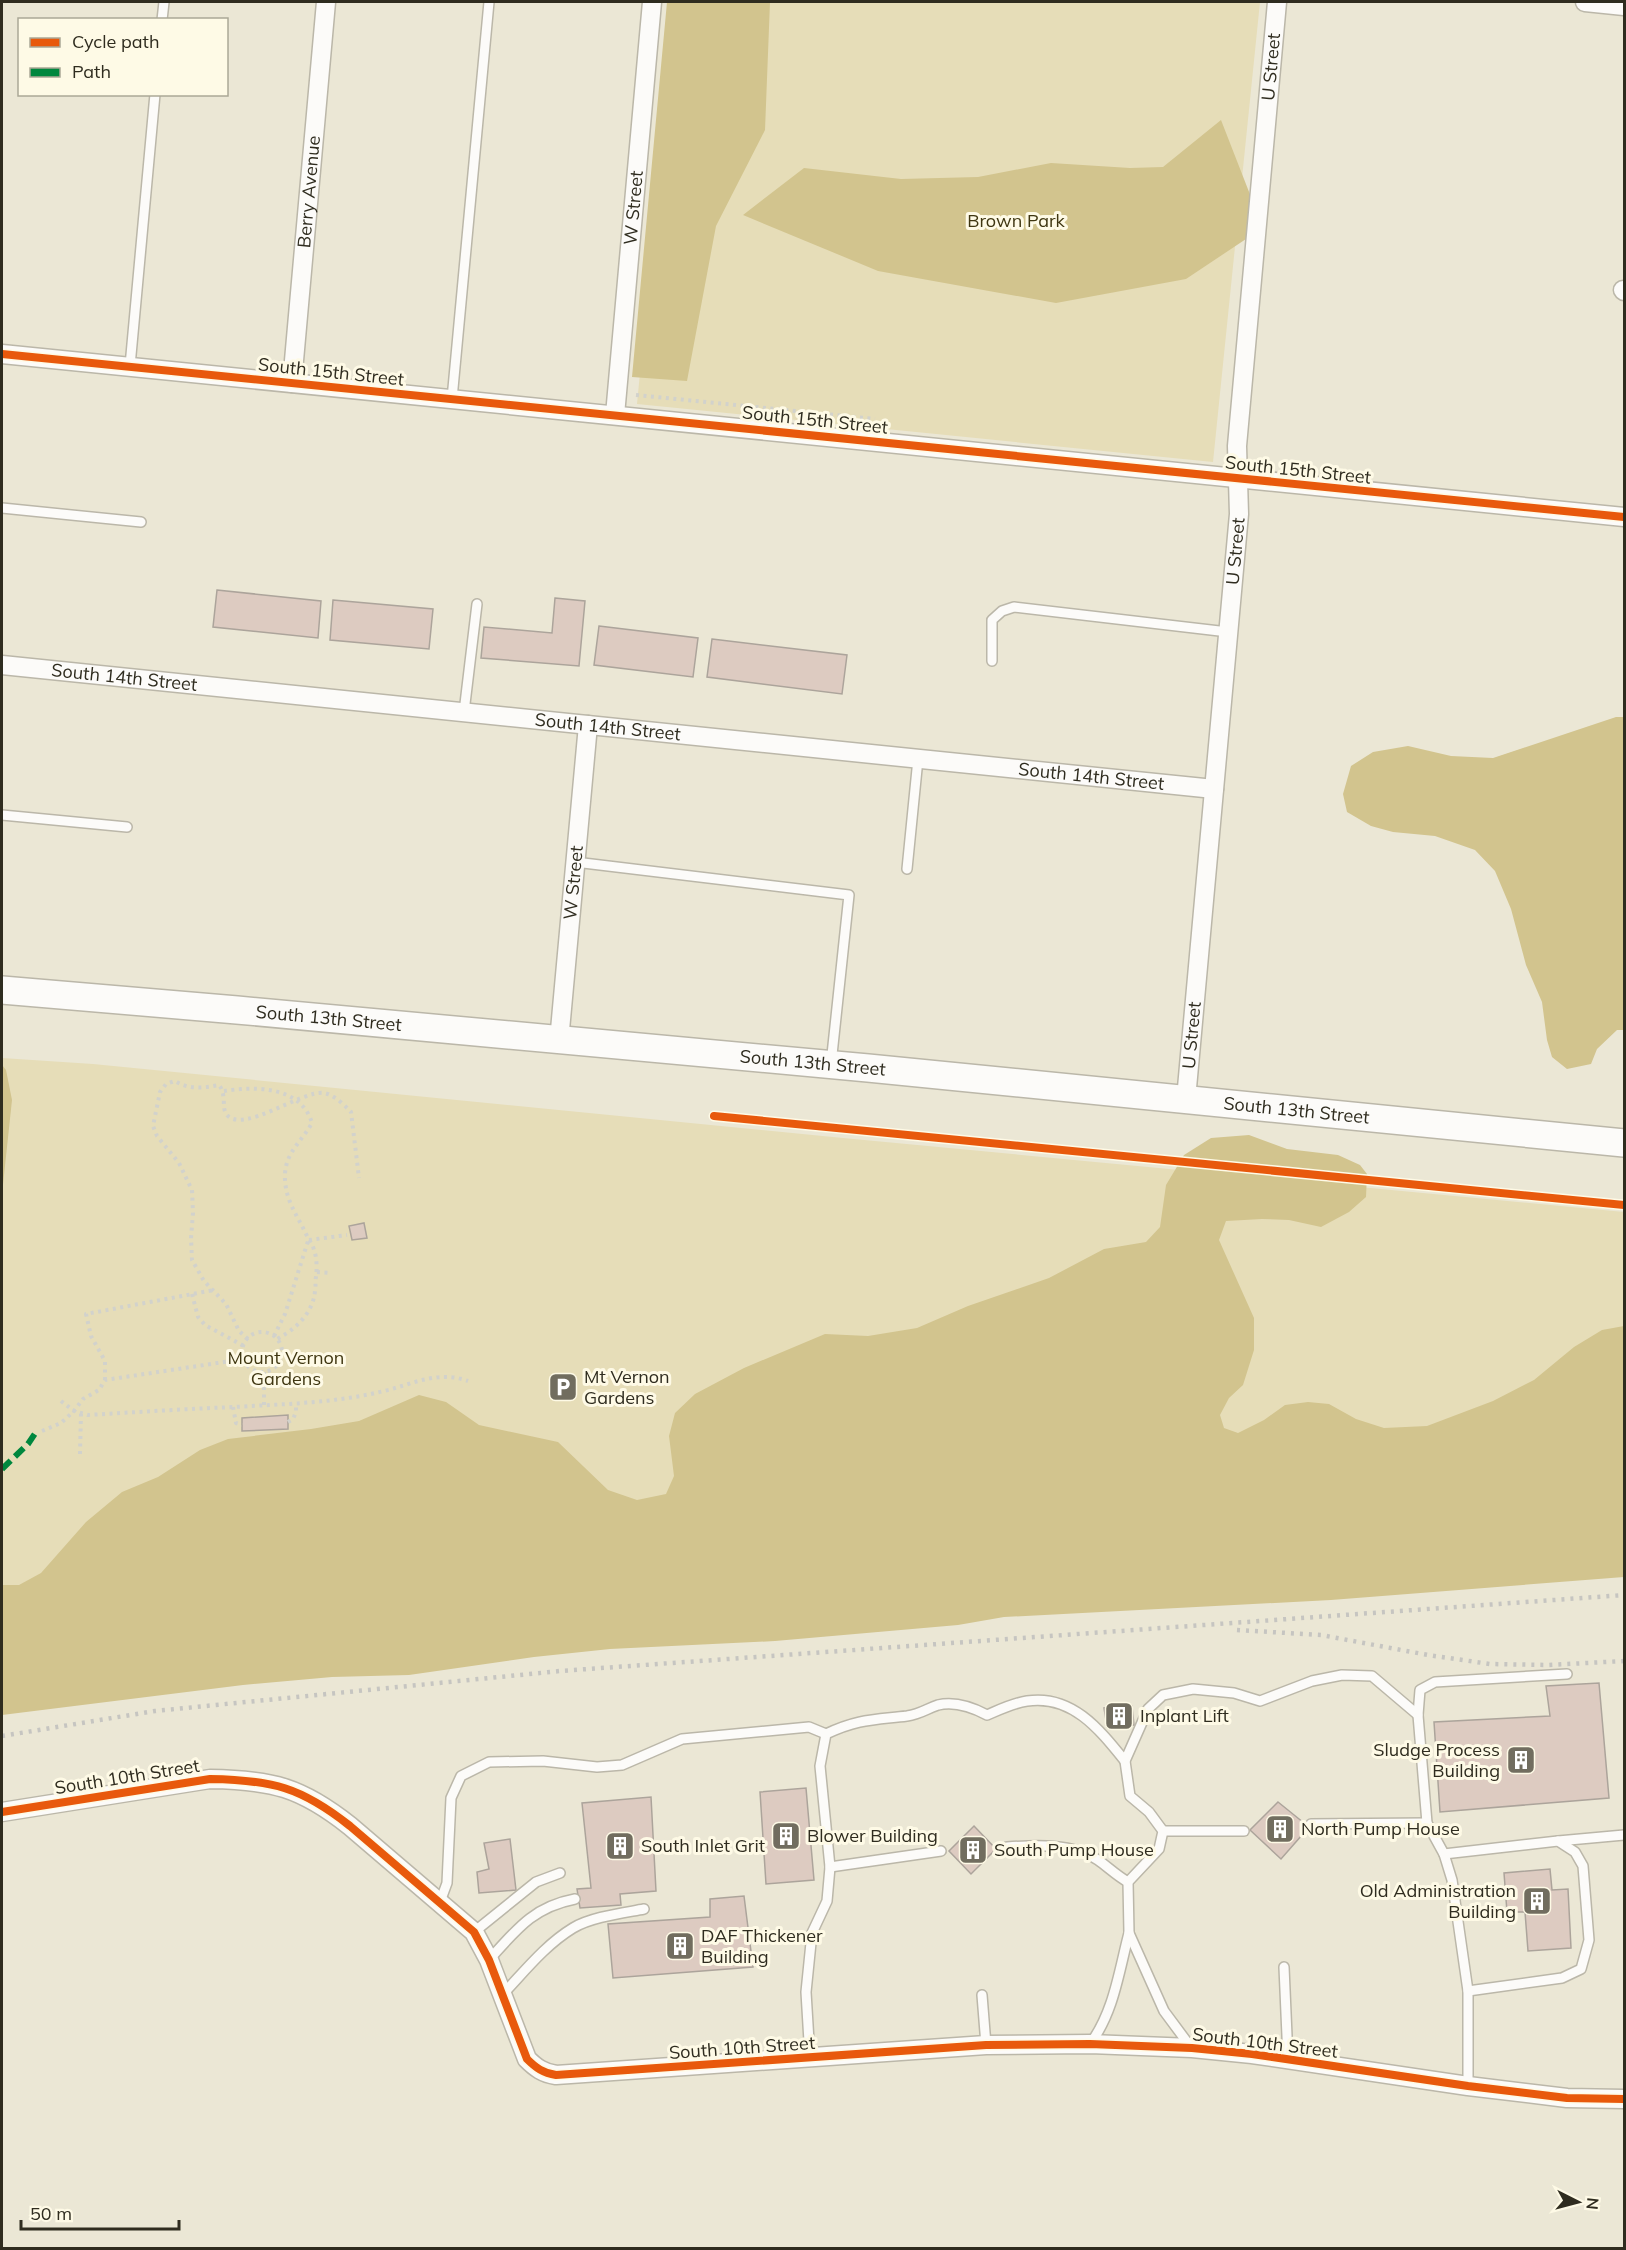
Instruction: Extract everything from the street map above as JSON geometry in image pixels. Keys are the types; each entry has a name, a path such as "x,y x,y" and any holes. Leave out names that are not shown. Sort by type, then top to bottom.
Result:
{"main road":[{"name":"South 13th Street","path":"2,990 831,1065 1624,1143"}],"street":[{"name":"Berry Avenue","path":"292,383 326,2"},
{"name":"W Street","path":"615,415 652,2"},
{"name":"U Street","path":"1186,1099 1239,514 1237,446 1277,2"},
{"path":"1585,2 1624,6"},
{"name":"South 15th Street","path":"2,354 1624,517"},
{"name":"South 14th Street","path":"2,665 1214,789"},
{"name":"W Street","path":"559,1041 588,725"},
{"name":"South 10th Street","path":"2,1812 210,1779 244,1779 279,1785 306,1797 331,1811 474,1932 489,1960 527,2059 536,2068 556,2075 986,2045 1090,2044 1191,2048 1288,2059 1468,2086 1567,2098 1624,2099"}],"lane":[{"path":"162,18 164,2"},
{"path":"452,399 489,2"},
{"path":"130,366 155,96"},
{"path":"2,508 141,522"},
{"path":"464,712 477,604"},
{"path":"992,661 992,620 1002,611 1014,607 1228,632"},
{"path":"907,869 918,759"},
{"path":"2,815 127,828"},
{"path":"575,862 849,895 831,1065"},
{"path":"1468,2086 1468,1991 1452,1880 1444,1854 1427,1823 1418,1715 1420,1690 1435,1682 1567,1674"},
{"path":"1125,1761 1148,1709 1163,1695 1193,1689 1234,1693 1260,1701 1312,1681 1342,1675 1372,1676 1418,1715"},
{"path":"440,1902 447,1883 451,1798 461,1776 489,1762 543,1761 597,1767 622,1765 682,1739 809,1726 826,1734 850,1723 923,1713 938,1705 972,1707 987,1715 1027,1701 1052,1701 1078,1711 1103,1734 1125,1761 1130,1796 1149,1812 1163,1831 1159,1849 1128,1882 1129,1933 1110,2010 1101,2030 1090,2044"},
{"path":"810,2058 806,1992 812,1933 827,1901 830,1867 820,1766 826,1734"},
{"path":"1311,1824 1427,1823"},
{"path":"1163,1831 1244,1831"},
{"path":"1444,1854 1624,1834"},
{"path":"1468,1991 1562,1978 1581,1969 1589,1940 1583,1866 1575,1852 1558,1841"},
{"path":"1007,1847 1036,1845 1072,1849 1096,1859 1128,1882"},
{"path":"830,1867 941,1851"},
{"path":"474,1932 536,1882 560,1873"},
{"path":"489,1960 520,1925 537,1911 559,1902 575,1899"},
{"path":"502,1995 550,1944 574,1926 607,1916 644,1909"},
{"path":"1129,1933 1164,2011 1191,2048"},
{"path":"1284,1967 1288,2059"},
{"path":"982,1995 986,2045"}],"path":[{"path":"617,393 875,419"},
{"path":"248,1339 239,1331 226,1304 204,1281 192,1260 192,1190 178,1162 153,1126 160,1092 166,1084 175,1081 183,1086 197,1088 219,1085 224,1091 224,1108 227,1115 233,1119 263,1115 297,1099 324,1093 351,1112 359,1178"},
{"path":"224,1091 254,1089 286,1094 297,1099 305,1107 312,1123 291,1150 287,1160 285,1185 291,1208 314,1248 317,1272 315,1290 308,1311 293,1329 276,1338"},
{"path":"309,1240 347,1235"},
{"path":"276,1338 309,1240"},
{"path":"317,1272 331,1273"},
{"path":"42,1431 61,1423 83,1399 99,1390 105,1380 105,1361 91,1336 86,1314 214,1290"},
{"path":"192,1294 198,1317 205,1325 243,1346"},
{"path":"258,1333 267,1333 276,1338 282,1351 281,1358 272,1370 264,1372 250,1368 244,1359 243,1346 248,1339 258,1333"},
{"path":"105,1380 244,1359"},
{"path":"264,1372 264,1405"},
{"path":"62,1401 81,1414 233,1407 296,1404 363,1395 426,1378 446,1377 468,1382"},
{"path":"288,1422 296,1413 296,1404"},
{"path":"233,1407 236,1423 242,1425"},
{"path":"80,1455 81,1414"}],"green space":[{"path":"667,2 770,2 765,130 716,226 687,381 632,377"},
{"name":"Brown Park","path":"676,2 1260,2 1213,462 637,404"},
{"path":"1221,120 1251,197 1246,239 1186,279 1056,303 878,271 743,215 804,168 901,179 978,177 1051,163 1130,168 1163,167"},
{"path":"1616,717 1624,717 1624,1030 1617,1030 1597,1049 1591,1064 1567,1069 1552,1057 1547,1040 1542,1002 1526,965 1511,909 1495,871 1475,850 1435,836 1393,832 1371,826 1347,812 1343,794 1351,766 1373,752 1408,746 1451,756 1493,758"},
{"name":"Mount Vernon Gardens","path":"2,1058 93,1064 1624,1212 1624,1554 2,1692"},
{"path":"2,1065 6,1070 12,1100 2,1194"},
{"path":"1249,1135 1287,1149 1338,1155 1360,1165 1367,1174 1366,1197 1349,1212 1321,1227 1289,1220 1226,1221 1219,1240 1254,1318 1254,1350 1243,1385 1229,1398 1220,1415 1224,1428 1238,1433 1264,1420 1285,1405 1308,1402 1329,1404 1356,1419 1384,1428 1427,1426 1493,1401 1534,1380 1574,1347 1602,1330 1624,1326 1624,1577 1331,1600 1004,1617 958,1625 775,1641 610,1649 534,1657 409,1675 332,1677 243,1685 2,1715 2,1585 19,1585 41,1573 86,1522 122,1492 158,1477 200,1450 228,1439 359,1421 419,1395 446,1402 479,1425 558,1442 608,1490 637,1500 666,1494 674,1476 669,1436 675,1413 695,1394 744,1368 825,1334 868,1336 917,1328 968,1306 1049,1278 1104,1249 1146,1242 1160,1227 1166,1185 1184,1155 1211,1138"}],"building":[{"path":"217,590 321,601 318,638 213,627"},
{"path":"555,598 585,601 579,666 481,658 484,627 552,633"},
{"path":"333,600 433,609 429,649 330,640"},
{"path":"599,626 698,638 693,677 594,665"},
{"path":"712,639 847,655 842,694 707,677"},
{"path":"364,1223 367,1238 352,1240 349,1226"},
{"path":"288,1415 288,1429 242,1431 242,1418"},
{"name":"Sludge Process Building","path":"1599,1683 1609,1798 1440,1812 1434,1722 1550,1716 1546,1686"},
{"name":"Inplant Lift","path":"1132,1706 1134,1725 1107,1727 1104,1708"},
{"name":"Blower Building","path":"806,1788 814,1880 766,1884 760,1792"},
{"name":"South Inlet Grit","path":"651,1797 656,1891 620,1894 621,1905 580,1908 577,1889 591,1888 582,1803"},
{"name":"North Pump House","path":"1278,1802 1309,1827 1281,1859 1250,1830"},
{"name":"South Pump House","path":"974,1826 996,1849 971,1874 949,1851"},
{"path":"510,1839 516,1890 479,1893 477,1872 489,1869 484,1843"},
{"name":"Old Administration Building","path":"1550,1869 1552,1890 1568,1889 1571,1948 1528,1951 1525,1912 1507,1912 1504,1873"},
{"name":"DAF Thickener Building","path":"744,1896 753,1967 613,1978 608,1924 710,1917 710,1899"}],"railway":[{"path":"2,1736 155,1711 560,1671 1624,1595"},
{"path":"1237,1630 1321,1635 1490,1664 1549,1665 1624,1661"}],"marked path":[{"path":"2,1469 28,1444 36,1432"}],"cycle path":[{"path":"2,354 1624,517"},
{"path":"714,1116 1624,1205"},
{"path":"2,1812 210,1779 251,1781 301,1794 350,1826 474,1932 489,1960 527,2059 540,2070 556,2075 986,2045 1090,2044 1192,2048 1252,2054 1468,2086 1567,2098 1624,2099"}],"place":[{"name":"Mt Vernon Gardens","path":"563,1387"},
{"name":"Inplant Lift","path":"1119,1716"},
{"name":"Sludge Process Building","path":"1521,1760"},
{"name":"North Pump House","path":"1280,1829"},
{"name":"Blower Building","path":"786,1836"},
{"name":"South Inlet Grit","path":"620,1846"},
{"name":"South Pump House","path":"973,1850"},
{"name":"Old Administration Building","path":"1537,1901"},
{"name":"DAF Thickener Building","path":"680,1946"}]}
